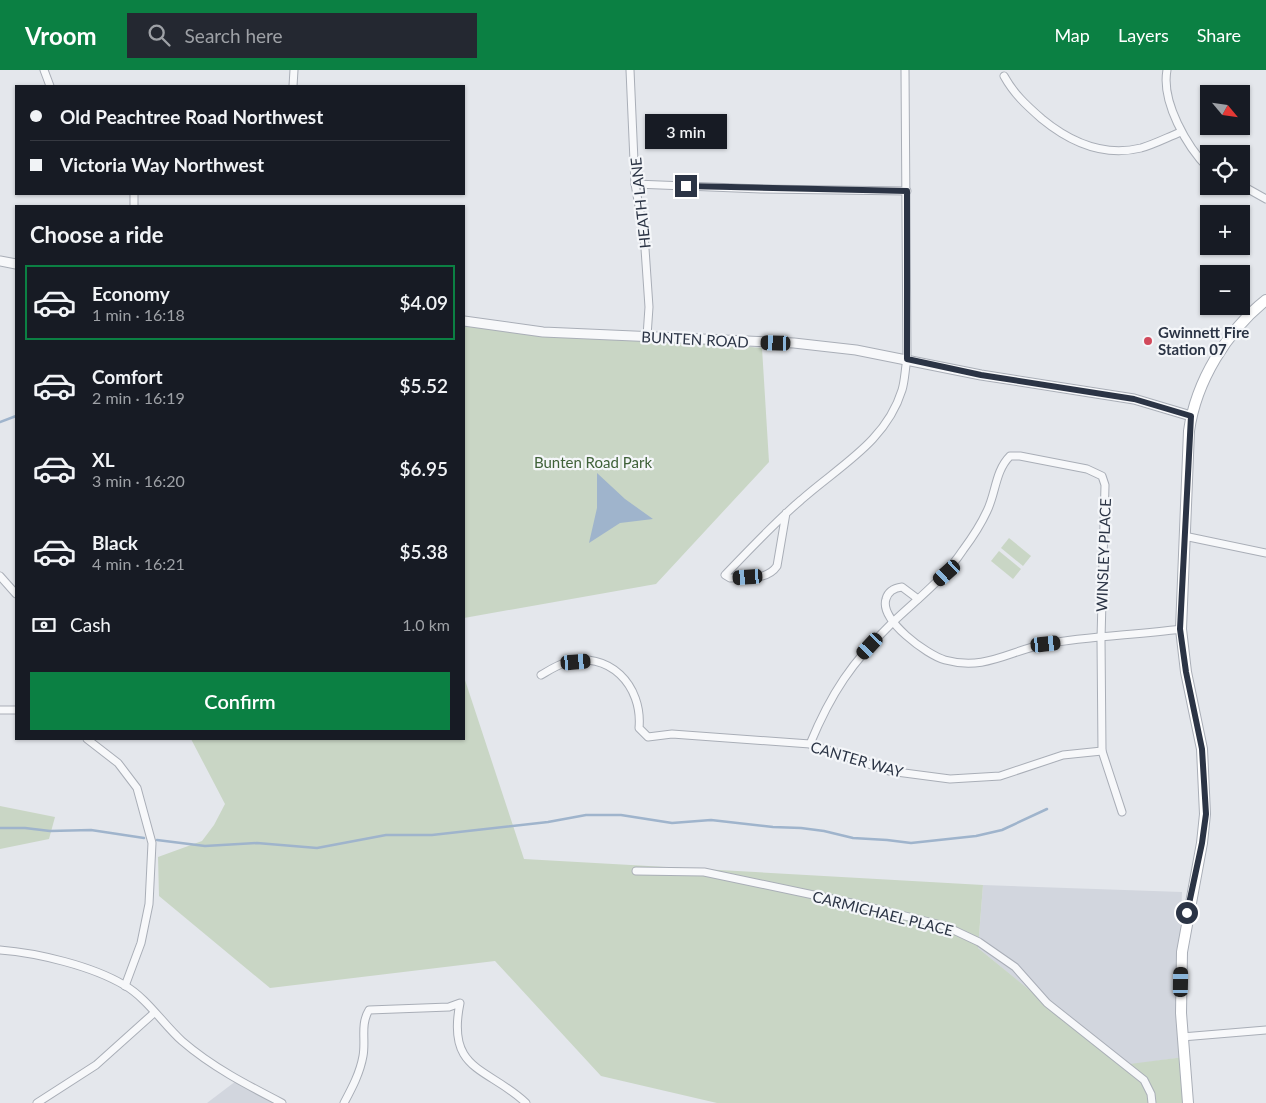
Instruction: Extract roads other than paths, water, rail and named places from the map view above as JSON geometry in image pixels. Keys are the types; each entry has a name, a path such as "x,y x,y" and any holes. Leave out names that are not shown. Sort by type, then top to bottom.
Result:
{"main road":[{"path":"1188,1103 1182,1037 1182,952 1206,814 1202,749 1186,672 1180,629 1191,416 1208,372 1230,336 1266,300"}],"street":[{"path":"44,70 50,85"},
{"path":"293,85 294,70"},
{"name":"HEATH LANE","path":"630,70 635,184 646,261 649,307 647,336"},
{"path":"786,513 777,566 772,572 766,576 730,578 725,575 786,513 851,461 878,433 893,412 903,389 907,359 906,70"},
{"path":"1167,70 1169,98 1181,132 1200,160"},
{"path":"1004,76 1014,95 1061,135 1085,146 1114,150 1141,148 1181,132"},
{"path":"635,184 761,189 907,191"},
{"path":"1250,191 1266,199"},
{"path":"0,261 15,264"},
{"name":"BUNTEN ROAD","path":"465,321 543,332 794,343 856,350 981,375 1134,399 1191,416"},
{"name":"WINSLEY PLACE","path":"810,744 825,707 849,669 893,622 947,573 965,548 987,510 1002,464 1010,456 1020,456 1087,470 1102,476 1106,485 1101,638 1102,751 1122,812"},
{"path":"1184,536 1266,553"},
{"path":"0,576 15,593"},
{"path":"918,599 902,588 895,588 887,594 884,604 887,615 917,644 944,660 956,662 977,663 997,660 1046,644 1180,629"},
{"name":"CANTER WAY","path":"541,675 565,662 588,660 610,665 635,693 640,716 639,728 648,737 672,734 759,742 810,744 889,771 950,779 1000,776 1063,755 1102,751"},
{"path":"0,710 15,710"},
{"path":"88,740 118,763 137,788 152,843 149,904 141,943 125,986"},
{"name":"CARMICHAEL PLACE","path":"636,871 704,872 861,905 945,926 979,942 1015,967 1047,1003 1144,1080 1151,1094 1152,1103"},
{"path":"0,950 18,951 82,968 125,986 183,1041 237,1080 282,1103"},
{"path":"344,1103 356,1079 363,1056 364,1019 369,1010 449,1007 460,1003 457,1027 466,1058 473,1067 516,1094 526,1103"},
{"path":"37,1103 96,1065 154,1013"},
{"path":"1182,1037 1266,1030"}],"water":[{"path":"597,473 625,499 653,519 620,523 589,543 597,508"}],"waterway":[{"path":"0,422 15,416"},
{"path":"157,840 205,846 257,843 317,848 386,835 432,835 548,822 586,815 621,815 672,823 711,820 801,828 853,838 911,843 976,836 1002,830 1047,809"},
{"path":"0,828 50,831 91,830 144,838"}],"place":[{"name":"Gwinnett Fire Station 07","path":"1148,341"}],"park label":[{"name":"Bunten Road Park","path":"593,462"}]}
